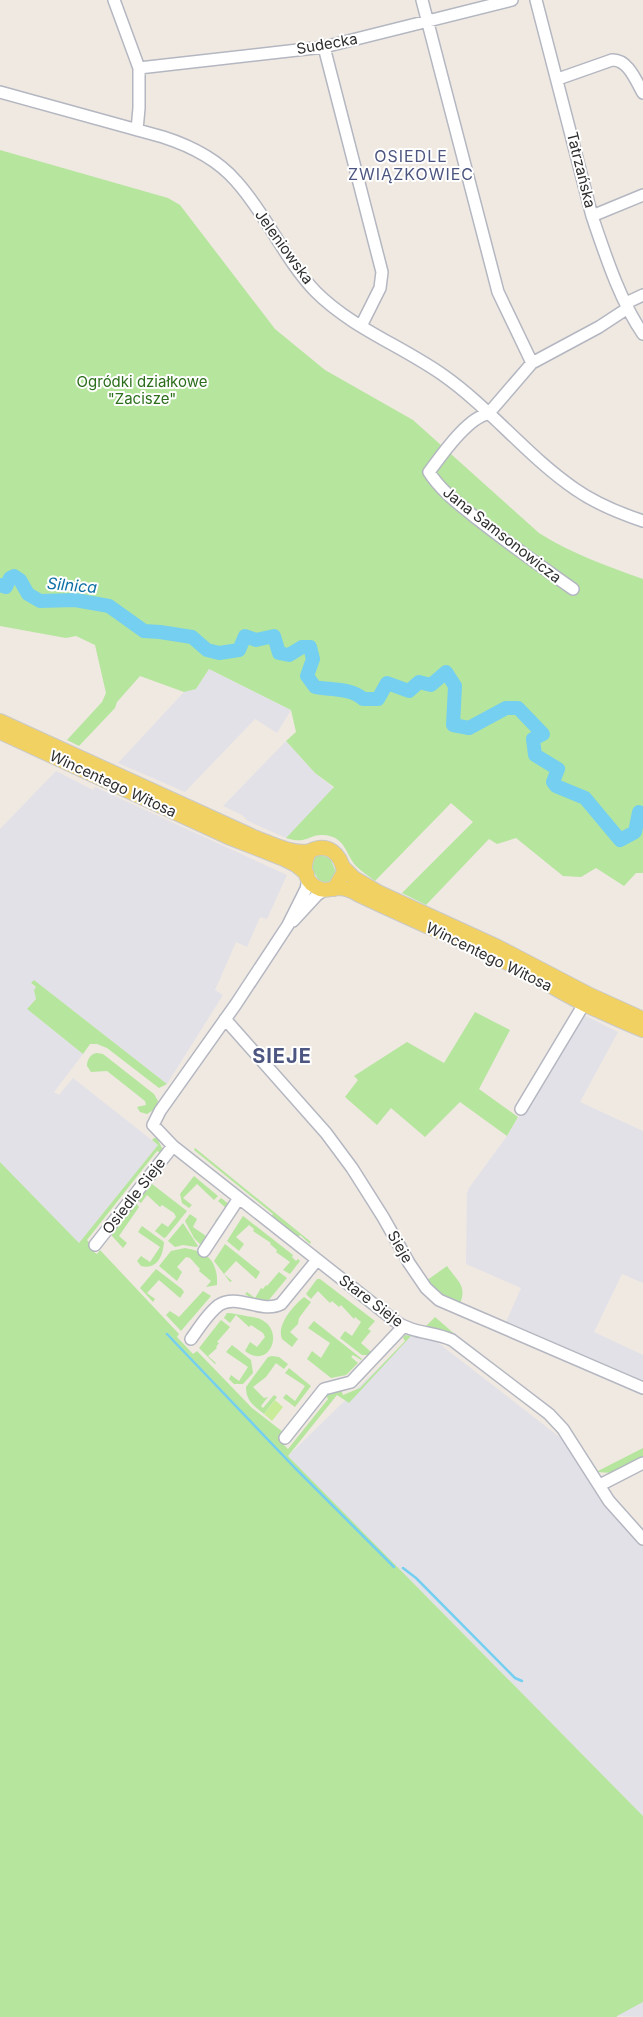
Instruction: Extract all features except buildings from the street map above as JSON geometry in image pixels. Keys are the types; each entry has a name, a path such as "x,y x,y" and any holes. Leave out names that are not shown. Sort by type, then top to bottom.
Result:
{"main road":[{"name":"Wincentego Witosa","path":"0,720 254,837 292,850 310,851"},
{"name":"Wincentego Witosa","path":"0,732 228,838 296,865 307,877"},
{"path":"322,847 333,851 343,867 343,875 329,890 316,887 307,877 304,864 310,851 322,847"},
{"name":"Wincentego Witosa","path":"343,867 358,881 387,897 496,946 577,988 643,1019"},
{"name":"Wincentego Witosa","path":"329,890 344,889 360,895 396,914 503,961 584,1004 643,1030"}],"street":[{"path":"114,0 139,68 137,130"},
{"path":"422,0 498,292 509,319 532,363"},
{"name":"Sudecka","path":"139,68 324,46 512,0"},
{"name":"Tatrzańska","path":"536,0 592,216 602,246 633,320 643,334"},
{"path":"324,46 382,272 380,288 361,326"},
{"path":"558,79 612,60 619,60 626,66 643,94"},
{"name":"Jeleniowska","path":"0,92 183,144 210,158 224,169 243,189 310,285 329,303 361,326 444,375 575,489 612,509 643,521"},
{"path":"592,216 643,196"},
{"name":"Jana Samsonowicza","path":"573,589 512,546 461,506 437,485 429,472 468,426 484,414 488,414 532,363 599,327 643,295"},
{"path":"225,1019 288,925 306,889 307,877"},
{"path":"288,925 317,895 329,890"},
{"path":"521,1109 584,1004"},
{"name":"Stare Sieje","path":"225,1019 152,1125 173,1146 403,1327 443,1336 452,1340 548,1414 570,1436 609,1501 643,1539"},
{"name":"Sieje","path":"225,1019 326,1133 373,1200 409,1263 426,1288 439,1300 643,1388"},
{"name":"Osiedle Sieje","path":"95,1245 173,1146"},
{"path":"204,1251 239,1198"},
{"path":"191,1339 215,1309 222,1304 232,1302 268,1307 281,1304 317,1260"},
{"path":"285,1438 324,1389 351,1382 403,1327"},
{"path":"600,1485 643,1463"}],"shaded area":[{"path":"209,669 291,710 277,733 255,719 185,792 118,763 184,692 196,689"},
{"path":"286,741 315,773 334,788 286,838 248,821 242,815 223,806"},
{"path":"56,771 93,790 95,787 287,875 267,919 260,917 247,947 236,942 215,990 223,995 167,1084 34,980 31,984 36,988 34,990 36,999 27,1009 83,1054 54,1092 59,1095 73,1078 158,1145 79,1243 0,1162 0,829"},
{"path":"582,1014 618,1032 580,1102 643,1131 643,1283 622,1274 594,1332 643,1355 643,1390 503,1329 521,1288 466,1264 467,1193 469,1188 507,1136"},
{"path":"411,1336 437,1342 566,1442 605,1505 643,1547 643,1816 288,1456"},
{"path":"643,2002 643,2017 616,2016 629,2008"}],"green space":[{"name":"Ogródki działkowe \"Zacisze\"","path":"0,150 168,198 180,205 275,329 325,370 413,420 539,533 577,553 643,579 643,873 636,873 624,886 596,868 581,877 563,876 516,838 497,844 489,839 426,905 402,893 473,822 451,803 375,881 356,866 341,843 331,836 319,835 303,840 286,838 334,787 315,773 286,741 296,732 291,710 209,669 196,689 184,692 140,676 117,702 115,708 79,746 67,740 102,702 106,693 95,645 76,636 66,638 0,626"},
{"path":"320,855 330,858 338,874 330,882 319,880 310,866 315,856"},
{"path":"34,980 167,1084 159,1088 107,1048 97,1044 90,1044 83,1054 27,1009 36,999 34,990 36,987 31,983"},
{"path":"475,1012 510,1030 479,1089 518,1117 507,1136 460,1102 425,1137 391,1108 377,1125 345,1097 358,1080 354,1076 407,1042 444,1063"},
{"path":"97,1053 103,1054 154,1094 158,1101 155,1109 147,1114 140,1112 137,1107 146,1105 145,1101 107,1071 91,1072 87,1066 89,1058"},
{"path":"157,1138 164,1152 157,1151 87,1240 96,1250 94,1252 97,1254 100,1250 179,1334 177,1337 193,1354 197,1351 252,1408 283,1432 286,1442 284,1445 288,1449 328,1399 325,1394 341,1390 343,1395 360,1388 405,1341 403,1338 405,1335 411,1336 349,1403 337,1395 288,1456 643,1816 643,2002 617,2017 0,2017 0,1162 79,1243 158,1145 152,1140"},
{"path":"195,1148 311,1242 310,1244 300,1235 296,1239 270,1218 273,1214 194,1150"},
{"path":"194,1176 218,1196 214,1200 197,1184 183,1198 192,1205 189,1208 182,1203 180,1194"},
{"path":"152,1184 187,1211 164,1238 155,1231 162,1223 168,1227 176,1217 174,1213 162,1205 160,1207 147,1195 141,1203 138,1201"},
{"path":"221,1198 230,1205 204,1248 194,1238 185,1221 190,1214 197,1219 193,1227 206,1236 226,1208 218,1201"},
{"path":"136,1203 139,1207 119,1236 127,1243 123,1248 112,1234"},
{"path":"243,1216 293,1255 292,1257 296,1261 298,1259 300,1261 290,1274 283,1270 290,1262 276,1252 277,1250 271,1243 253,1231 254,1229 249,1225 236,1237 244,1244 239,1251 227,1241"},
{"path":"183,1223 198,1246 183,1245 175,1247 168,1241"},
{"path":"142,1226 164,1242 161,1257 155,1264 147,1267 141,1266 137,1261 141,1256 150,1262 160,1247 138,1232"},
{"path":"225,1244 260,1272 256,1279 236,1261 224,1274 232,1281 230,1282 214,1261"},
{"path":"185,1248 200,1252 210,1259 216,1270 217,1285 206,1287 211,1281 199,1271 200,1269 190,1258 186,1257 177,1267 182,1272 177,1281 159,1266 171,1251"},
{"path":"447,1266 458,1280 462,1289 462,1299 459,1306 441,1298 426,1281"},
{"path":"156,1269 182,1289 184,1292 180,1298 159,1280 147,1293 155,1299 153,1302 140,1288"},
{"path":"279,1272 287,1278 268,1301 251,1298 245,1294 247,1292 255,1298 261,1288 263,1289 267,1286"},
{"path":"317,1279 320,1279 375,1321 368,1329 371,1331 361,1343 371,1352 369,1355 362,1355 340,1338 345,1331 352,1336 361,1322 355,1317 354,1319 341,1305 339,1307 332,1301 330,1303 318,1291 311,1299 306,1294"},
{"path":"203,1291 211,1296 181,1331 166,1315 170,1311 179,1317"},
{"path":"304,1297 311,1302 299,1318 298,1324 290,1332 298,1339 292,1347 282,1339 282,1328 291,1310"},
{"path":"227,1313 258,1318 269,1326 273,1340 267,1353 261,1356 254,1356 245,1351 250,1342 257,1347 265,1337 263,1333 251,1325 249,1327 236,1315 230,1323 224,1318"},
{"path":"435,1317 465,1343 414,1324 426,1326"},
{"path":"221,1320 230,1327 217,1342 219,1343 217,1348 208,1356 215,1364 199,1348"},
{"path":"314,1321 362,1359 353,1355 351,1357 358,1363 346,1375 331,1378 307,1359 312,1351 321,1358 330,1343 308,1328"},
{"path":"232,1345 251,1360 253,1373 243,1384 234,1384 229,1379 231,1375 239,1381 248,1367 226,1352"},
{"path":"268,1357 279,1357 288,1364 284,1369 276,1363 266,1377 253,1387 264,1398 268,1397 261,1406 263,1408 274,1395 277,1397 264,1414 249,1400 246,1387"},
{"path":"289,1368 311,1386 295,1407 283,1398 286,1394 295,1401 305,1386 285,1373"},
{"path":"275,1400 283,1407 272,1421 264,1414"},
{"path":"643,1448 643,1458 613,1473 596,1472"}],"waterway":[{"name":"Silnica","path":"0,585 6,587 10,578 14,576 20,580 28,594 40,601 75,600 109,606 144,631 192,637 207,650 219,653 239,650 245,636 256,640 274,636 279,653 289,655 302,647 310,647 313,659 307,676 315,687 347,691 363,699 378,699 387,683 409,691 419,682 431,685 446,672 455,686 453,725 469,728 506,708 518,708 543,734 533,739 535,755 558,769 553,782 556,786 585,798 620,840 635,832 639,812 643,814"},
{"path":"167,1334 295,1468 394,1567"},
{"path":"403,1568 416,1578 515,1678 522,1681"}],"district":[{"name":"OSIEDLE ZWIĄZKOWIEC","path":"411,165"},
{"name":"SIEJE","path":"282,1056"}]}
